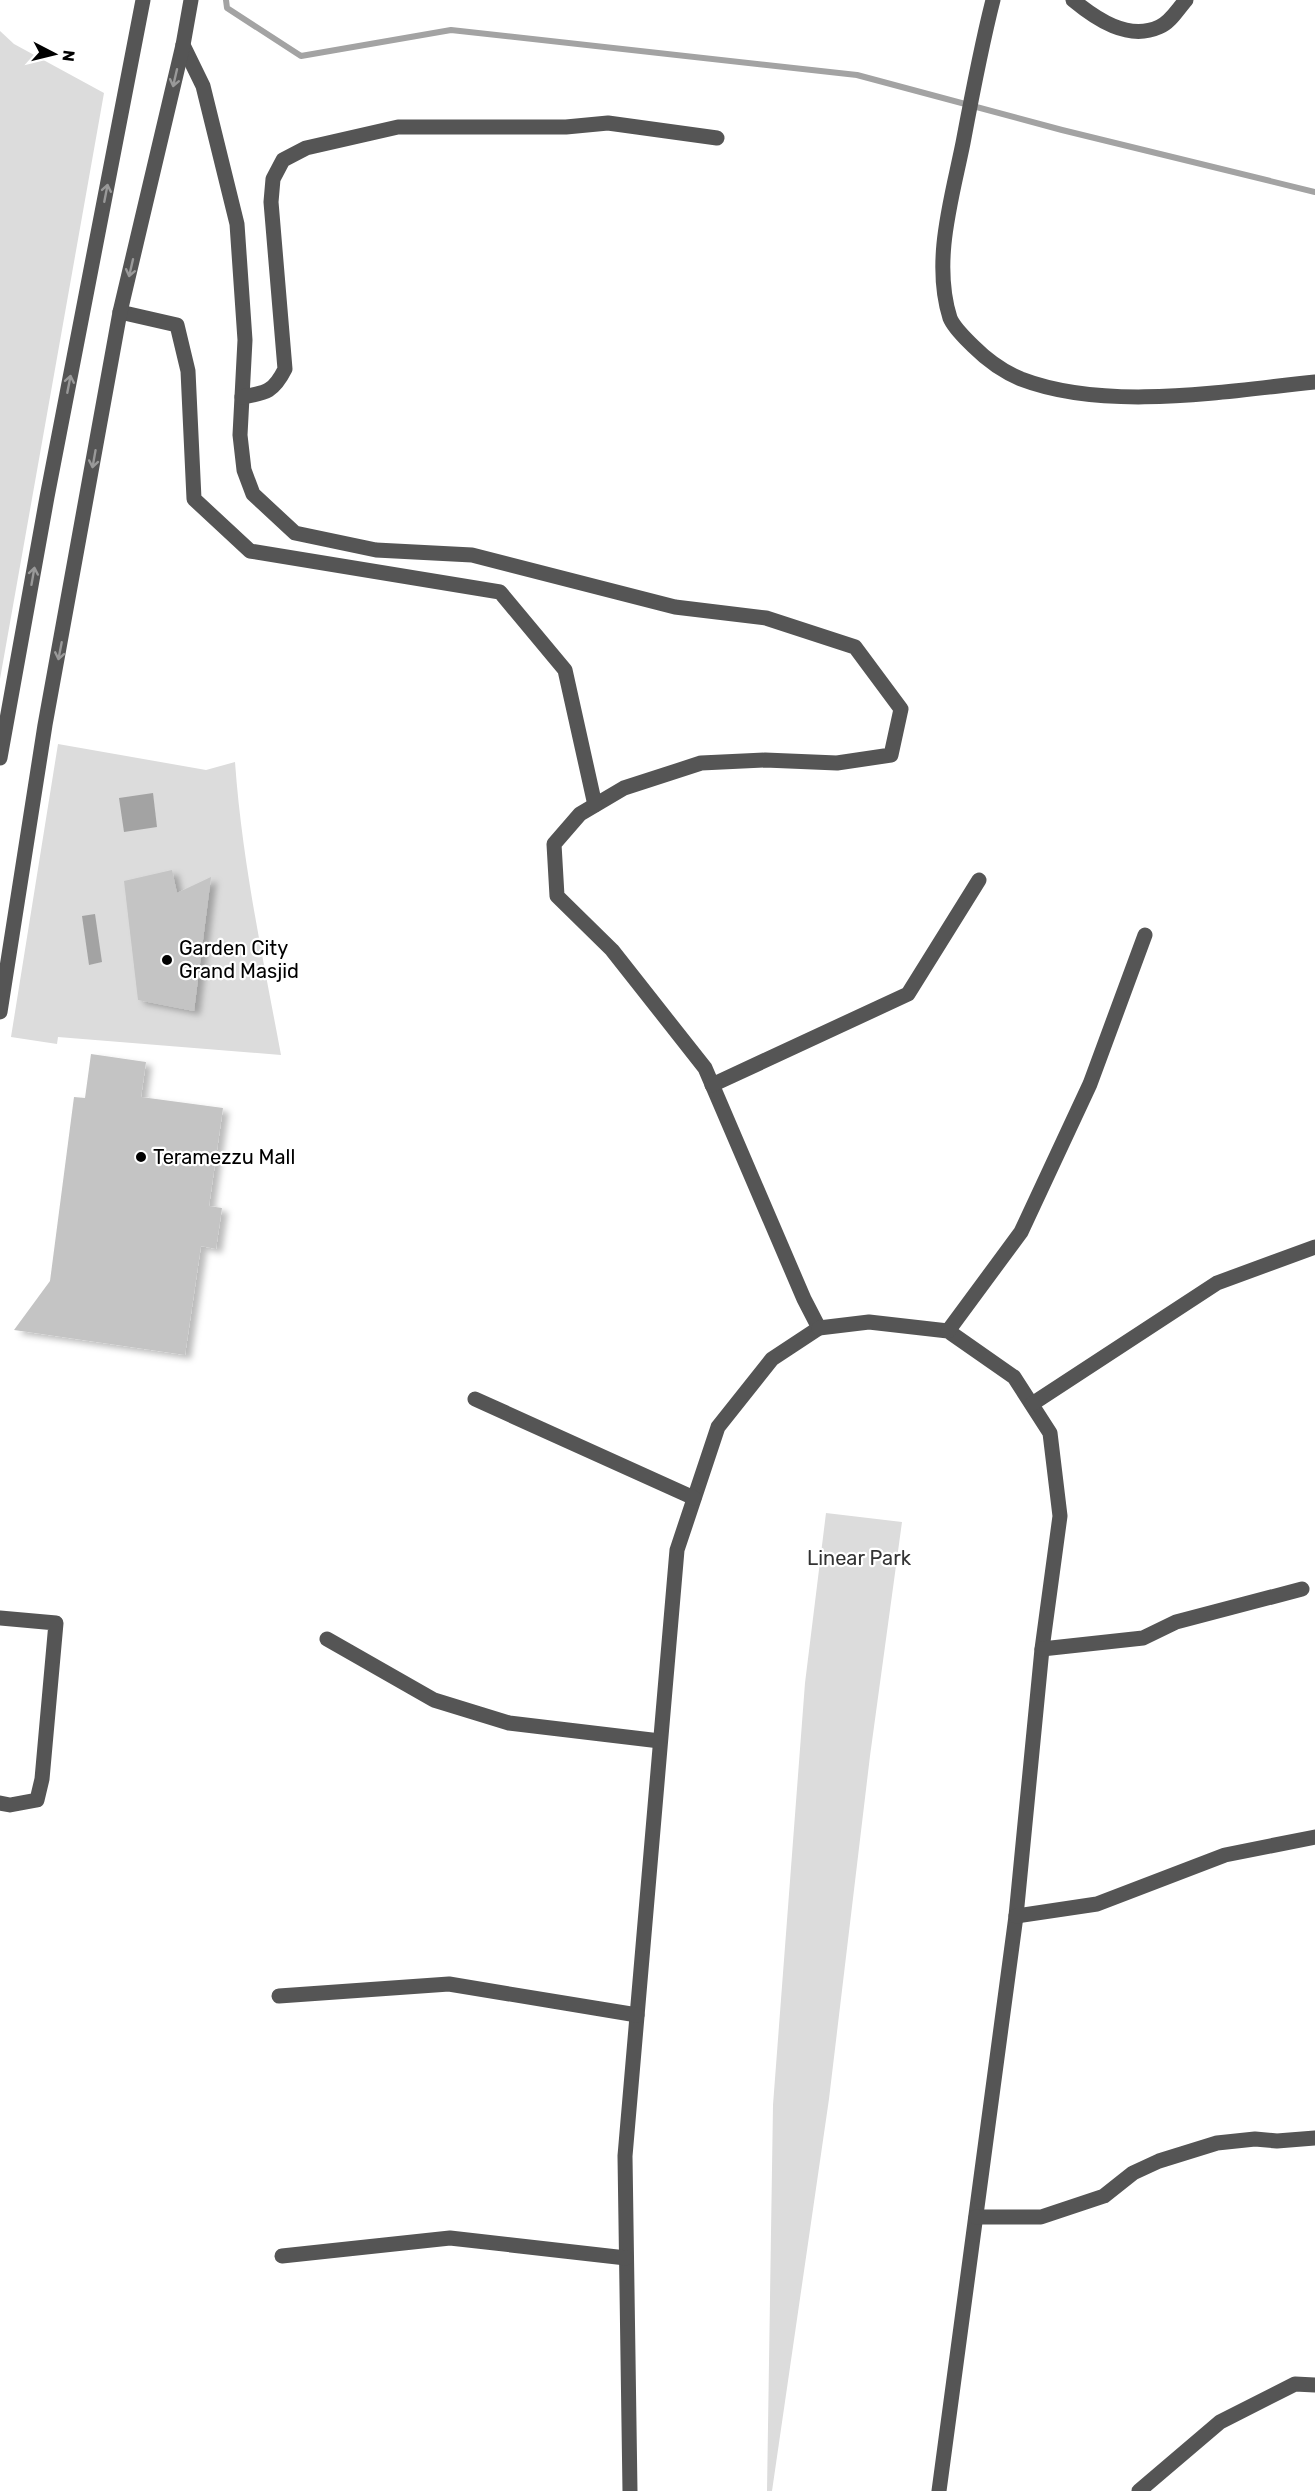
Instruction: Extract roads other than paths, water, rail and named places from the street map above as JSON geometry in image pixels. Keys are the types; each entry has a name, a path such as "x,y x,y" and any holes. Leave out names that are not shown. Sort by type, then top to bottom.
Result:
{"street":[{"path":"0,758 49,486 143,0"},
{"path":"0,1012 45,725 120,312 183,45 191,0"},
{"path":"993,0 944,239 945,292 951,320 963,337 985,358 1021,379 1074,392 1138,396 1315,382"},
{"path":"1073,0 1095,18 1118,28 1140,32 1160,27 1186,0"},
{"path":"183,45 203,86 237,224 245,340 240,435 244,470 253,494 295,533 376,550 472,555 675,607 766,618 855,647 901,709 891,755 837,763 765,760 701,763 624,788 580,814 554,843 557,896 612,950 705,1068 804,1299 819,1328"},
{"path":"242,397 262,394 276,386 285,369 271,202 273,179 283,160 306,148 398,127 566,127 608,123 717,138"},
{"path":"120,312 177,325 188,371 194,499 250,551 500,592 565,670 595,805"},
{"path":"712,1085 908,994 979,880"},
{"path":"948,1331 1021,1232 1090,1084 1145,935"},
{"path":"1032,1404 1217,1283 1315,1247"},
{"path":"630,2491 625,2156 676,1550 718,1427 772,1359 819,1328 869,1322 948,1331 1014,1377 1050,1433 1060,1516 1042,1649 1016,1916 939,2491"},
{"path":"475,1399 694,1497"},
{"path":"1042,1649 1143,1638 1176,1622 1302,1589"},
{"path":"0,1618 56,1623 42,1779 37,1800 10,1804 0,1803"},
{"path":"327,1639 434,1700 509,1723 660,1741"},
{"path":"1016,1916 1097,1904 1225,1855 1315,1837"},
{"path":"279,1996 448,1984 637,2015"},
{"path":"976,2217 1041,2217 1104,2196 1133,2173 1159,2160 1217,2143 1255,2139 1277,2141 1315,2138"},
{"path":"282,2256 450,2238 626,2258"},
{"path":"1139,2491 1220,2422 1295,2384 1315,2385"}],"waterway":[{"path":"226,0 227,8 301,56 451,30 857,75 1062,130 1315,192"}],"place":[{"name":"Garden City Grand Masjid","path":"167,960"},
{"name":"Teramezzu Mall","path":"141,1157"}],"park label":[{"name":"Linear Park","path":"859,1558"}]}
